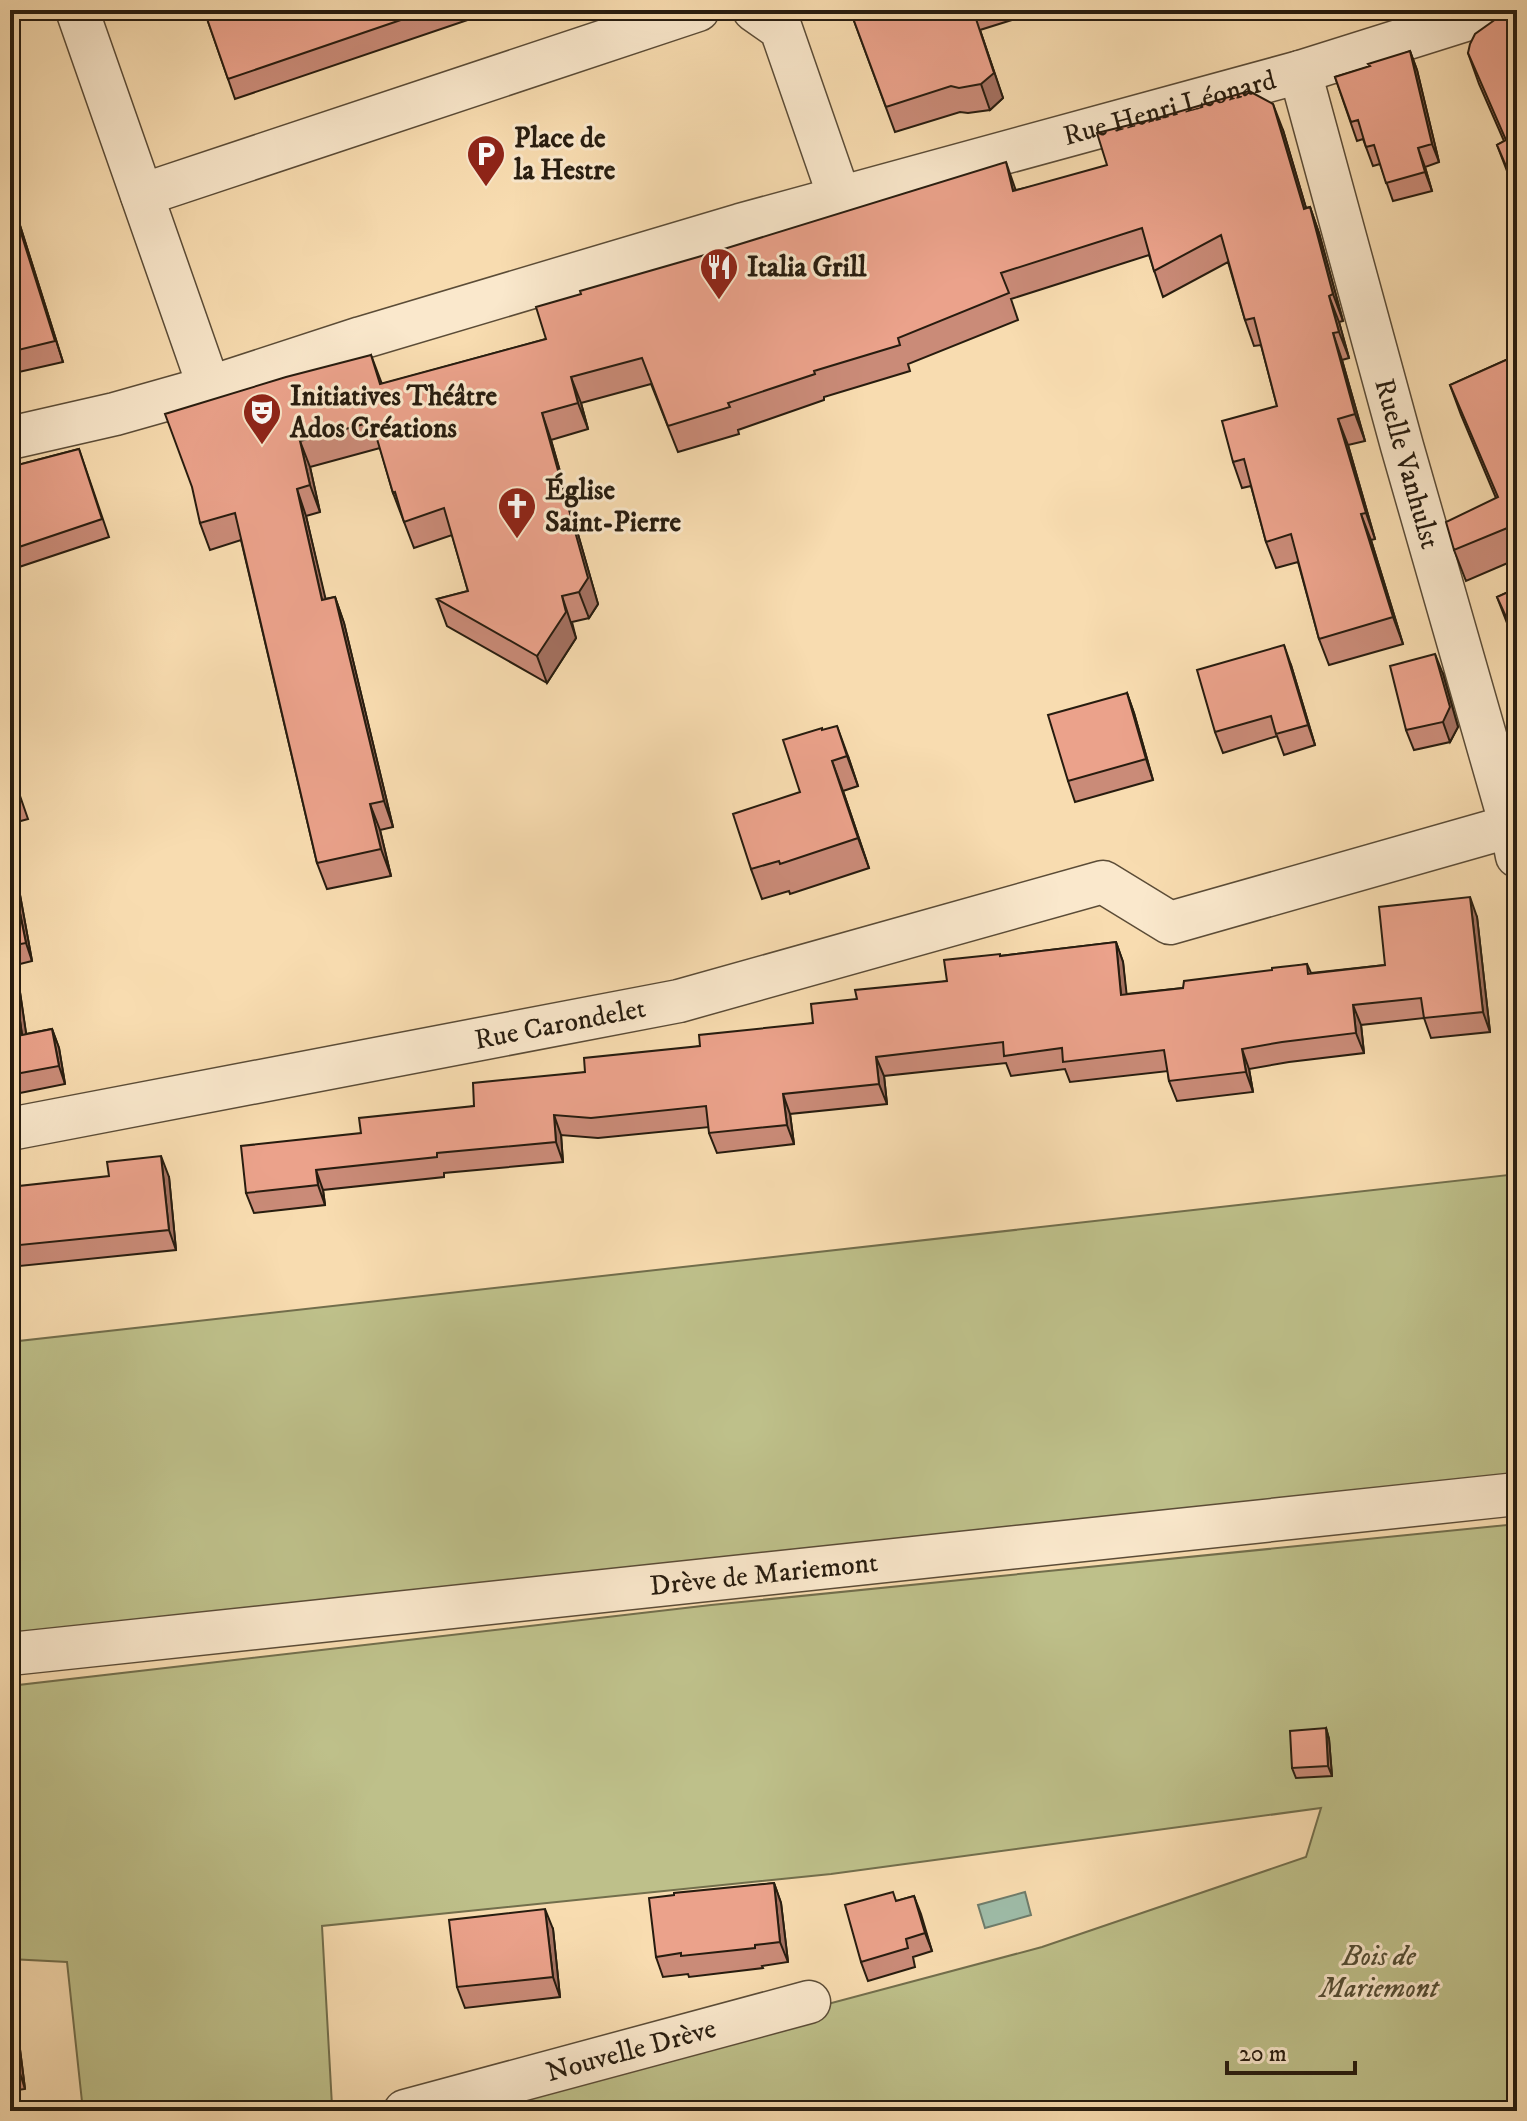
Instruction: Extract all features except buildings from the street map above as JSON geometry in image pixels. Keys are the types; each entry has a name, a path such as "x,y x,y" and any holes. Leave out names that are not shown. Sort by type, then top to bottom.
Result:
{"street":[{"path":"77,10 209,387"},
{"path":"142,195 698,10"},
{"path":"10,438 115,414 209,387 361,338 839,196 781,29 754,10"},
{"name":"Rue Henri Léonard","path":"839,196 1300,72 1497,10"},
{"name":"Ruelle Vanhulst","path":"1300,72 1514,841"},
{"name":"Rue Carondelet","path":"10,1129 679,1001 1103,882 1170,923 1514,841"},
{"name":"Drève de Mariemont","path":"10,1654 1517,1494"},
{"name":"Nouvelle Drève","path":"405,2111 809,2002"}],"green space":[{"path":"1517,1174 1517,1494 10,1654 10,1342"},
{"name":"Bois de Mariemont","path":"1517,1524 1517,2111 425,2111 1042,1947 1306,1857 1321,1808 831,1874 322,1926 332,2106 313,2111 83,2111 67,1962 10,1959 10,1686 711,1605"}],"shaded area":[{"path":"1025,1892 1031,1915 985,1928 978,1905"}],"place":[{"name":"Place de la Hestre","path":"486,188"},
{"name":"Italia Grill","path":"719,301"},
{"name":"Initiatives Théâtre Ados Créations","path":"262,446"},
{"name":"Église Saint-Pierre","path":"517,540"}]}
